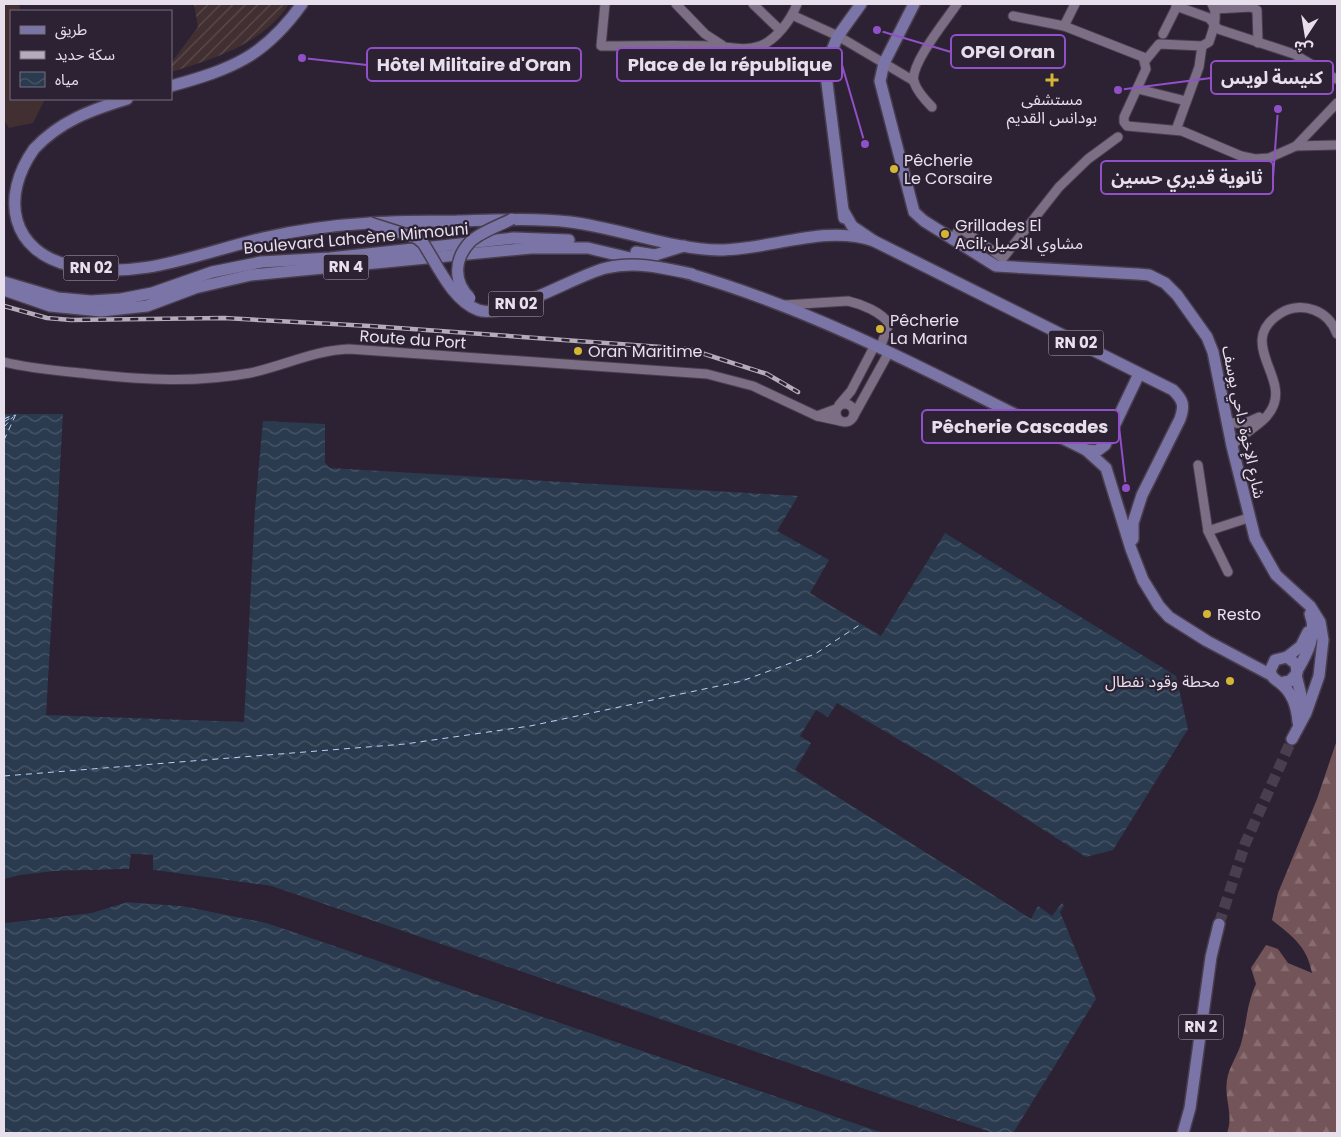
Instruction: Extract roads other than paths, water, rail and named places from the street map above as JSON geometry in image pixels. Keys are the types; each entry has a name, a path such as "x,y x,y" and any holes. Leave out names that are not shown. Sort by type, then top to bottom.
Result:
{"main road":[{"path":"172,86 217,72 254,55 277,35 302,4"},
{"path":"831,236 844,228 844,212 825,67 838,36 861,4"},
{"name":"شارع الإخوة داحي يوسف","path":"913,5 884,63 880,81 914,212 952,240 988,262 1003,268 1149,275 1165,282 1177,295 1207,337 1213,352 1248,518 1255,538 1270,567 1282,582 1315,613 1320,622 1323,651 1316,687 1292,739 1298,722"},
{"name":"RN 02","path":"124,100 79,115 58,127 25,158 14,176 10,200 12,219 21,237 46,257 72,266 102,270 146,269 267,237 314,229 370,223 512,220 570,222 685,246 721,250 831,236 857,235 874,241 1172,390 1182,399 1184,408 1142,495 1133,523 1134,556"},
{"path":"844,212 852,226 874,241"},
{"path":"502,309 477,303 464,292 459,282 458,265 471,241 512,220"},
{"name":"RN 02","path":"370,223 417,238 423,243 456,293 470,306 488,311 502,309 606,268 628,264 655,266 692,274"},
{"name":"Boulevard Lahcène Mimouni","path":"4,282 58,298 105,300 136,298 212,272 261,262 330,258 514,238 572,240 647,254 655,254 685,246"},
{"name":"Boulevard Lahcène Mimouni","path":"4,290 50,306 84,311 116,310 147,306 195,288 257,274 545,247 588,248 692,274 784,305"},
{"name":"RN 02","path":"784,305 881,348 1086,450 1106,468 1134,556 1152,595 1169,617 1234,656 1271,675"},
{"path":"1086,450 1097,451 1105,445 1139,374"},
{"path":"1118,501 1131,505 1142,495"},
{"path":"1287,657 1301,646 1307,637 1309,625 1303,601"},
{"name":"شارع الإخوة داحي يوسف","path":"1297,673 1308,650 1313,630 1313,620 1303,601"},
{"name":"RN 02","path":"1234,656 1253,661 1273,662"},
{"path":"1280,657 1287,657 1293,660 1297,673 1301,702 1298,722 1294,703 1280,683 1271,675 1273,662 1280,657"},
{"path":"1280,683 1290,682 1297,673"},
{"name":"RN 2","path":"1183,1132 1192,1096 1211,957 1219,924"}],"street":[{"path":"605,4 602,46 724,46 743,49 760,46 780,30 792,15 797,4"},
{"path":"676,4 705,34 724,46"},
{"path":"753,4 780,30"},
{"path":"932,107 922,97 914,81 915,68 957,4"},
{"path":"1064,26 1076,4"},
{"path":"1163,34 1177,5 1209,18 1218,29 1294,54 1336,79"},
{"path":"1176,130 1199,67 1205,44 1214,26 1214,7 1254,6 1257,10 1258,43"},
{"path":"792,15 838,36 914,81"},
{"path":"1013,16 1064,26 1136,53 1145,61 1146,69 1124,117 1124,122 1130,127 1176,130 1241,156 1255,159 1269,158 1296,146 1337,144"},
{"path":"1145,61 1159,44 1205,44"},
{"path":"1138,88 1186,101"},
{"path":"1296,146 1337,103"},
{"path":"952,240 960,228 1003,258 1059,187 1088,159 1118,137"},
{"path":"784,305 854,302 885,318 889,324 881,348 853,417 845,422 840,421 837,418 838,407 881,348"},
{"path":"1232,446 1245,432 1264,420 1274,403 1276,390 1262,350 1263,336 1269,324 1286,311 1307,308 1326,317 1337,334"},
{"name":"Route du Port","path":"4,362 51,370 179,381 250,373 280,366 328,350 349,349 707,374 753,386 817,416 840,421"},
{"path":"817,416 844,403 853,408 853,417"},
{"path":"1227,422 1247,423 1270,411"},
{"path":"1198,465 1208,530 1228,572"},
{"path":"1208,530 1248,518"}],"water":[{"path":"4,414 63,414 46,715 244,722 255,509 263,421 325,424 325,463 330,468 798,496 777,531 829,560 810,593 881,636 945,533 1176,676 1188,729 1113,850 1086,857 950,770 837,703 828,717 816,710 800,736 811,743 795,770 1031,919 1038,906 1052,916 1062,903 1064,906 1060,912 1096,999 1013,1133 993,1133 271,886 153,870 153,855 132,854 130,869 55,871 4,879"},
{"path":"127,902 183,906 267,923 883,1133 4,1133 4,923 91,913"}],"tunnel":[{"path":"1219,924 1245,844 1292,739"}],"railway":[{"path":"4,306 47,318 71,320 224,318 370,326 689,349 767,374 798,392"}],"place":[{"name":"OPGI Oran","path":"877,30"},
{"name":"Hôtel Militaire d'Oran","path":"302,58"},
{"name":"مستشفى بودانس القديم","path":"1052,80"},
{"name":"كنيسة لويس","path":"1118,90"},
{"name":"ثانوية قديري حسين","path":"1278,109"},
{"name":"Place de la république","path":"865,144"},
{"name":"Pêcherie Le Corsaire","path":"894,169"},
{"name":"Grillades El Acil;مشاوي الاصيل","path":"945,234"},
{"name":"Pêcherie La Marina","path":"880,329"},
{"name":"Oran Maritime","path":"578,351"},
{"name":"Pêcherie Cascades","path":"1126,488"},
{"name":"Resto","path":"1207,614"},
{"name":"محطة وقود نفطال","path":"1230,681"}]}
